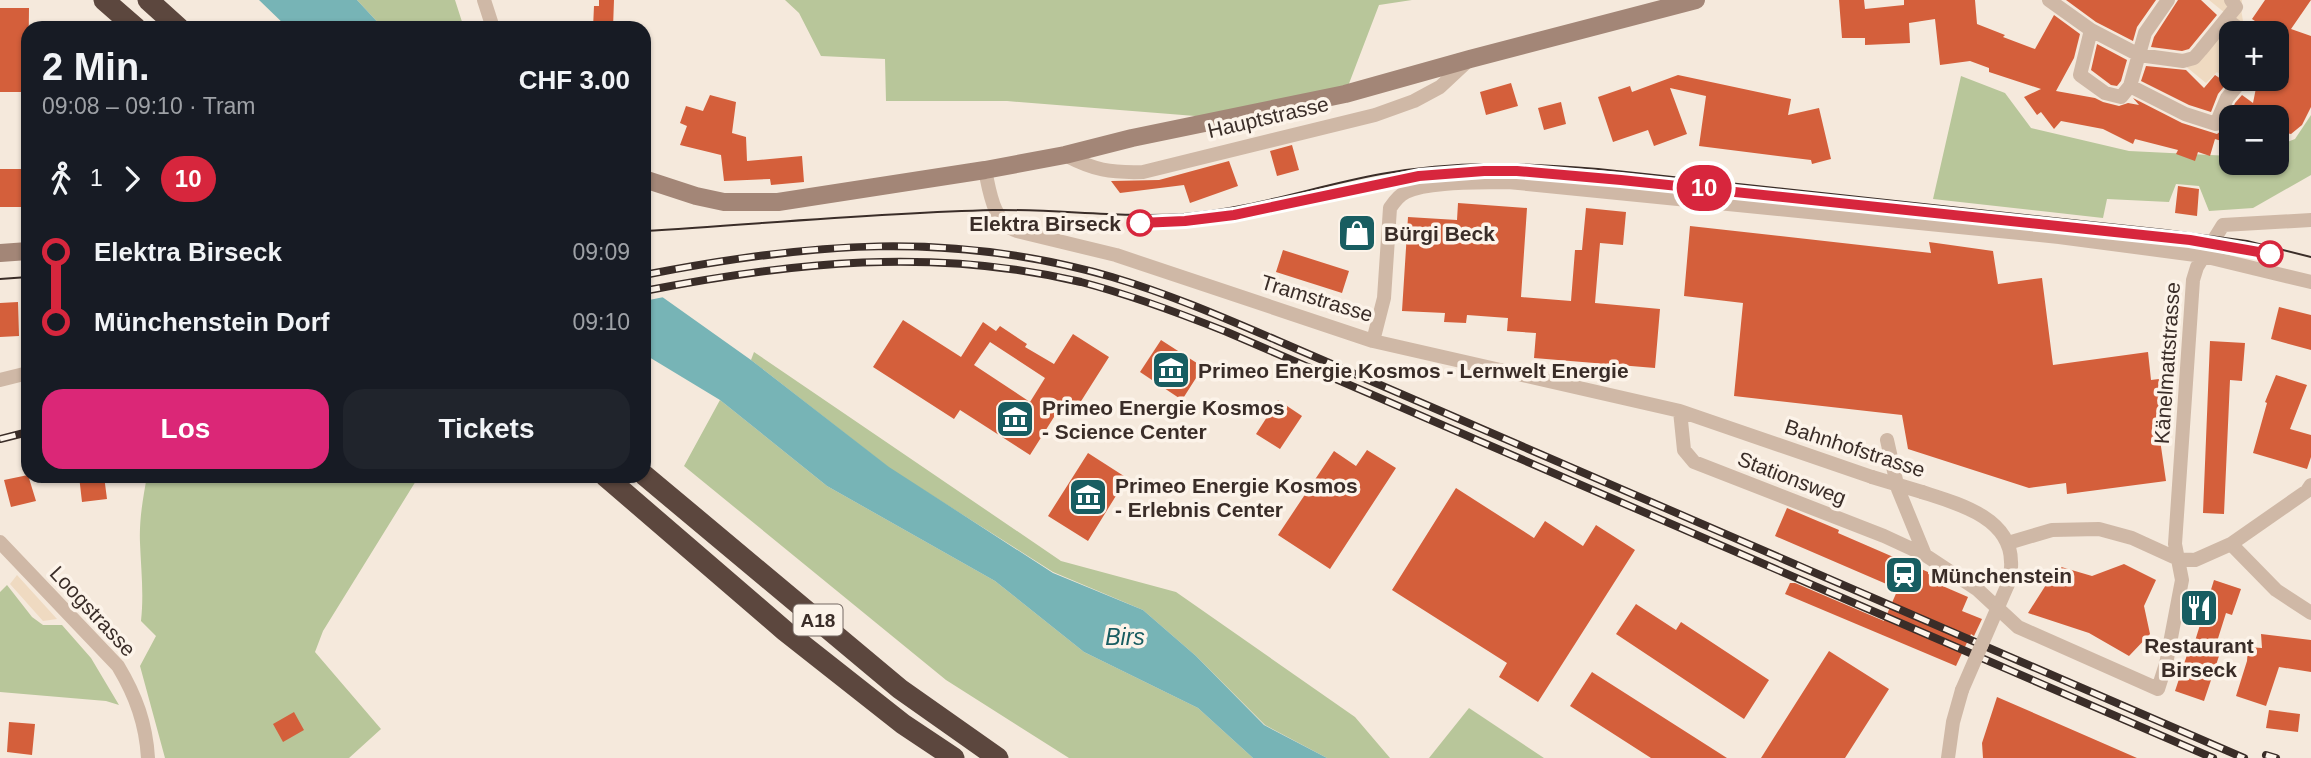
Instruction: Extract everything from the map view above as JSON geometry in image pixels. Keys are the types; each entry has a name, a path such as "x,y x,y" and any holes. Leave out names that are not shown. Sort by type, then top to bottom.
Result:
{"highway":[{"path":"104,0 128,21"},
{"path":"148,0 171,21"},
{"name":"A18","path":"651,481 900,689 998,758"},
{"name":"A18","path":"613,483 785,631 903,724 954,758"}],"main road":[{"name":"Hauptstrasse","path":"651,181 724,202 778,202 985,170 1345,94 1696,0"},
{"path":"0,253 21,252"}],"street":[{"path":"484,0 492,21"},
{"path":"2049,0 2091,30 2139,55 2183,61 2194,58 2227,20 2236,7 2231,0"},
{"path":"2091,30 2080,75 2105,93 2121,97 2130,86 2145,33 2168,0"},
{"name":"Hauptstrasse","path":"1065,155 1090,168 1118,173 1143,172 1375,115 1414,101 1440,87 1469,59"},
{"path":"2130,86 2185,114 2216,124 2227,98 2235,91"},
{"name":"Tramstrasse","path":"985,170 995,210 1010,229 1116,255 1373,341 1380,323 1384,298 1390,208 1405,192 1446,185 1521,183 2059,237 2203,256 2311,282"},
{"name":"Känelmattstrasse","path":"2178,559 2175,544 2193,280 2197,267 2218,230 2228,223 2311,220"},
{"name":"Bahnhofstrasse","path":"1373,341 1680,411 1957,504 1996,525 2008,543"},
{"path":"0,380 21,375"},
{"name":"Stationsweg","path":"1680,411 1684,450 1694,462 1884,536 1925,555 1978,590 2018,627 2158,689 2180,596 2182,580 2178,559"},
{"path":"1887,440 1898,489 1925,555"},
{"path":"1948,758 1953,722 1962,690 2008,584 2012,563 2008,543 2052,530 2099,529 2132,538 2178,559 2195,560 2231,544 2307,491 2311,485"},
{"name":"Loogstrasse","path":"0,542 118,666 131,688 140,712 148,758"},
{"path":"2231,544 2276,590 2311,613"}],"green space":[{"path":"357,0 455,0 462,21 376,21"},
{"path":"785,0 1412,0 1379,5 1345,94 1233,119 1007,101 886,101 885,59 821,56 799,13"},
{"path":"1961,76 2005,93 2031,128 2129,151 2219,155 2219,175 2289,175 2289,141 2295,139 2311,115 2311,175 2253,208 2209,211 2199,186 2176,184 2169,202 2107,199 2103,218 1933,199"},
{"path":"754,352 1061,561 1176,592 1355,717 1390,758 1327,758 1265,725 1196,656 1143,610 1053,572 892,470 751,360"},
{"path":"720,400 827,486 995,581 1084,652 1198,708 1253,758 1069,758 946,680 684,466"},
{"path":"146,483 415,483 323,631 315,652 381,729 349,758 165,758 140,666 156,636 141,621 140,526"},
{"path":"7,585 32,617 43,625 62,625 91,658 119,705 106,701 0,692 0,592"},
{"path":"1469,708 1544,758 1429,758"}],"shaded area":[{"path":"2209,0 2242,0 2243,21 2219,21 2219,74 2217,72 2206,83 2184,65 2181,58 2199,46 2225,13"},
{"path":"17,575 57,619 43,621 10,584"}],"water":[{"path":"259,0 357,0 376,21 281,21"},
{"name":"Birs","path":"651,289 751,360 889,467 1053,573 1143,610 1196,656 1264,725 1327,758 1253,758 1198,708 1084,652 995,581 827,486 720,400 651,358"}],"pier":[{"path":"651,284 669,296 651,300"}],"building":[{"path":"599,0 614,0 613,21 593,21 594,6 599,6"},
{"path":"1839,0 1864,0 1865,9 1904,5 1904,0 1975,0 1977,24 2035,49 2054,15 2080,34 2074,58 2056,91 2095,98 2119,106 2128,103 2139,105 2133,98 2182,123 2219,132 2219,140 2215,139 2210,156 2198,152 2195,161 2176,154 2178,150 2135,139 2133,144 2103,129 2061,121 2054,129 2041,112 2037,115 2024,97 2041,89 1989,72 1989,68 1970,61 1940,65 1935,19 1909,23 1910,43 1865,45 1865,38 1842,38"},
{"path":"2066,0 2156,0 2137,27 2133,41 2096,22"},
{"path":"2178,0 2201,0 2217,15 2189,49 2182,51 2151,47 2154,37"},
{"path":"2265,0 2311,0 2291,29 2311,36 2311,107 2302,125 2291,134 2289,105 2234,105 2242,95 2253,103 2255,91 2289,91 2289,21 2252,19"},
{"path":"0,8 29,8 29,21 21,21 21,92 0,92"},
{"path":"2097,44 2127,60 2117,86 2111,85 2091,70"},
{"path":"2146,66 2186,70 2204,88 2215,75 2219,78 2220,91 2211,112 2189,105 2141,81"},
{"path":"1678,75 1791,99 1788,115 1819,108 1831,159 1812,164 1811,160 1699,146 1706,96 1670,88 1687,134 1654,146 1648,130 1613,142 1598,97 1630,86 1632,92"},
{"path":"1511,83 1518,106 1486,115 1480,92"},
{"path":"710,95 736,102 732,133 746,137 747,161 802,156 804,182 771,185 770,179 724,181 721,155 680,145 687,126 680,123 686,106 703,111"},
{"path":"1561,102 1566,124 1544,130 1538,108"},
{"path":"1292,145 1299,170 1277,176 1270,151"},
{"path":"1229,161 1238,186 1190,203 1184,185 1120,193 1111,181 1159,180"},
{"path":"0,169 21,169 21,207 0,207"},
{"path":"2178,186 2199,189 2197,216 2175,213"},
{"path":"1458,203 1527,208 1521,297 1571,301 1575,250 1582,250 1586,208 1626,212 1623,245 1600,243 1595,303 1660,309 1655,368 1534,358 1536,333 1507,331 1508,318 1467,315 1466,323 1444,322 1445,313 1402,311 1408,217 1457,220"},
{"name":"Bürgi Beck","path":"1355,218 1368,219 1365,252 1352,251 1349,246 1348,228"},
{"path":"1690,226 1931,253 1929,242 1993,251 1998,284 2042,278 2053,365 2148,352 2151,380 2167,378 2173,424 2158,426 2166,481 2067,494 2066,483 2029,488 1908,449 1902,415 1734,396 1743,303 1684,296"},
{"path":"1283,250 1349,271 1342,293 1276,272"},
{"path":"18,302 19,336 0,337 0,303"},
{"path":"2279,307 2311,315 2311,350 2271,339"},
{"path":"903,320 961,357 983,322 996,331 1000,326 1027,344 1025,347 1054,364 1073,334 1109,357 1078,406 1066,398 1030,455 960,410 954,419 873,367","holes":["990,342 1045,378 1030,402 974,365"]},
{"name":"Primeo Energie Kosmos - Lernwelt Energie","path":"1161,340 1203,367 1182,400 1140,372"},
{"path":"2210,341 2245,343 2242,381 2230,380 2224,514 2203,513"},
{"path":"2276,375 2307,385 2290,429 2311,435 2311,457 2307,469 2253,453 2267,403 2265,402"},
{"path":"1278,400 1302,416 1280,449 1256,434"},
{"path":"1367,450 1396,468 1330,569 1278,535 1334,451 1356,466"},
{"name":"Primeo Energie Kosmos - Erlebnis Center","path":"1088,453 1127,478 1088,541 1048,516"},
{"path":"21,476 21,483 30,483 36,501 11,507 4,480"},
{"path":"80,483 105,483 107,499 82,502"},
{"path":"1456,488 1534,538 1545,521 1583,546 1596,525 1635,550 1538,702 1499,677 1507,663 1392,590"},
{"path":"1787,508 1928,572 1934,576 1931,581 1968,597 1962,611 1982,619 1974,636 1971,634 1956,666 1785,594 1790,583 1795,583 1884,621 1898,589 1775,536"},
{"path":"2124,564 2156,580 2144,606 2150,634 2129,656 2089,633 2028,613 2058,566 2092,576"},
{"path":"2214,580 2241,589 2232,615 2226,613 2215,648 2221,650 2204,701 2175,691 2192,640 2195,641"},
{"path":"1636,604 1676,630 1681,622 1769,680 1744,719 1616,634"},
{"path":"2261,634 2311,640 2311,672 2279,667 2266,706 2236,696 2247,661 2248,647 2262,648"},
{"path":"1829,651 1889,689 1845,758 1761,758"},
{"path":"1592,672 1727,758 1651,758 1570,706"},
{"path":"1997,697 2137,758 1983,758 1982,743"},
{"path":"2269,710 2300,714 2298,732 2266,728"},
{"path":"294,712 304,730 283,742 273,724"},
{"path":"9,722 35,724 32,755 7,752"}],"tram line":[{"path":"651,231 949,211 1184,214 1234,207 1381,174 1437,166 1516,164 1598,169 2165,230 2247,241 2311,257"},
{"name":"10","path":"1140,223 1234,215 1419,176 1517,171 2190,240 2270,254"},
{"path":"0,279 21,278"}],"railway":[{"path":"651,274 763,255 878,246 993,252 1052,262 1112,277 1175,298 1256,331 2244,758"},
{"path":"651,290 754,272 862,262 971,265 1026,271 1100,287 1227,332 2213,758"},
{"path":"0,439 21,434"},
{"path":"2266,755 2276,758"}],"place":[{"name":"Elektra Birseck","path":"1140,223"},
{"name":"Bürgi Beck","path":"1357,233"},
{"name":"Primeo Energie Kosmos - Lernwelt Energie","path":"1171,370"},
{"name":"Primeo Energie Kosmos - Science Center","path":"1015,419"},
{"name":"Primeo Energie Kosmos - Erlebnis Center","path":"1088,497"},
{"name":"Münchenstein","path":"1904,575"},
{"name":"Restaurant Birseck","path":"2199,608"}]}
